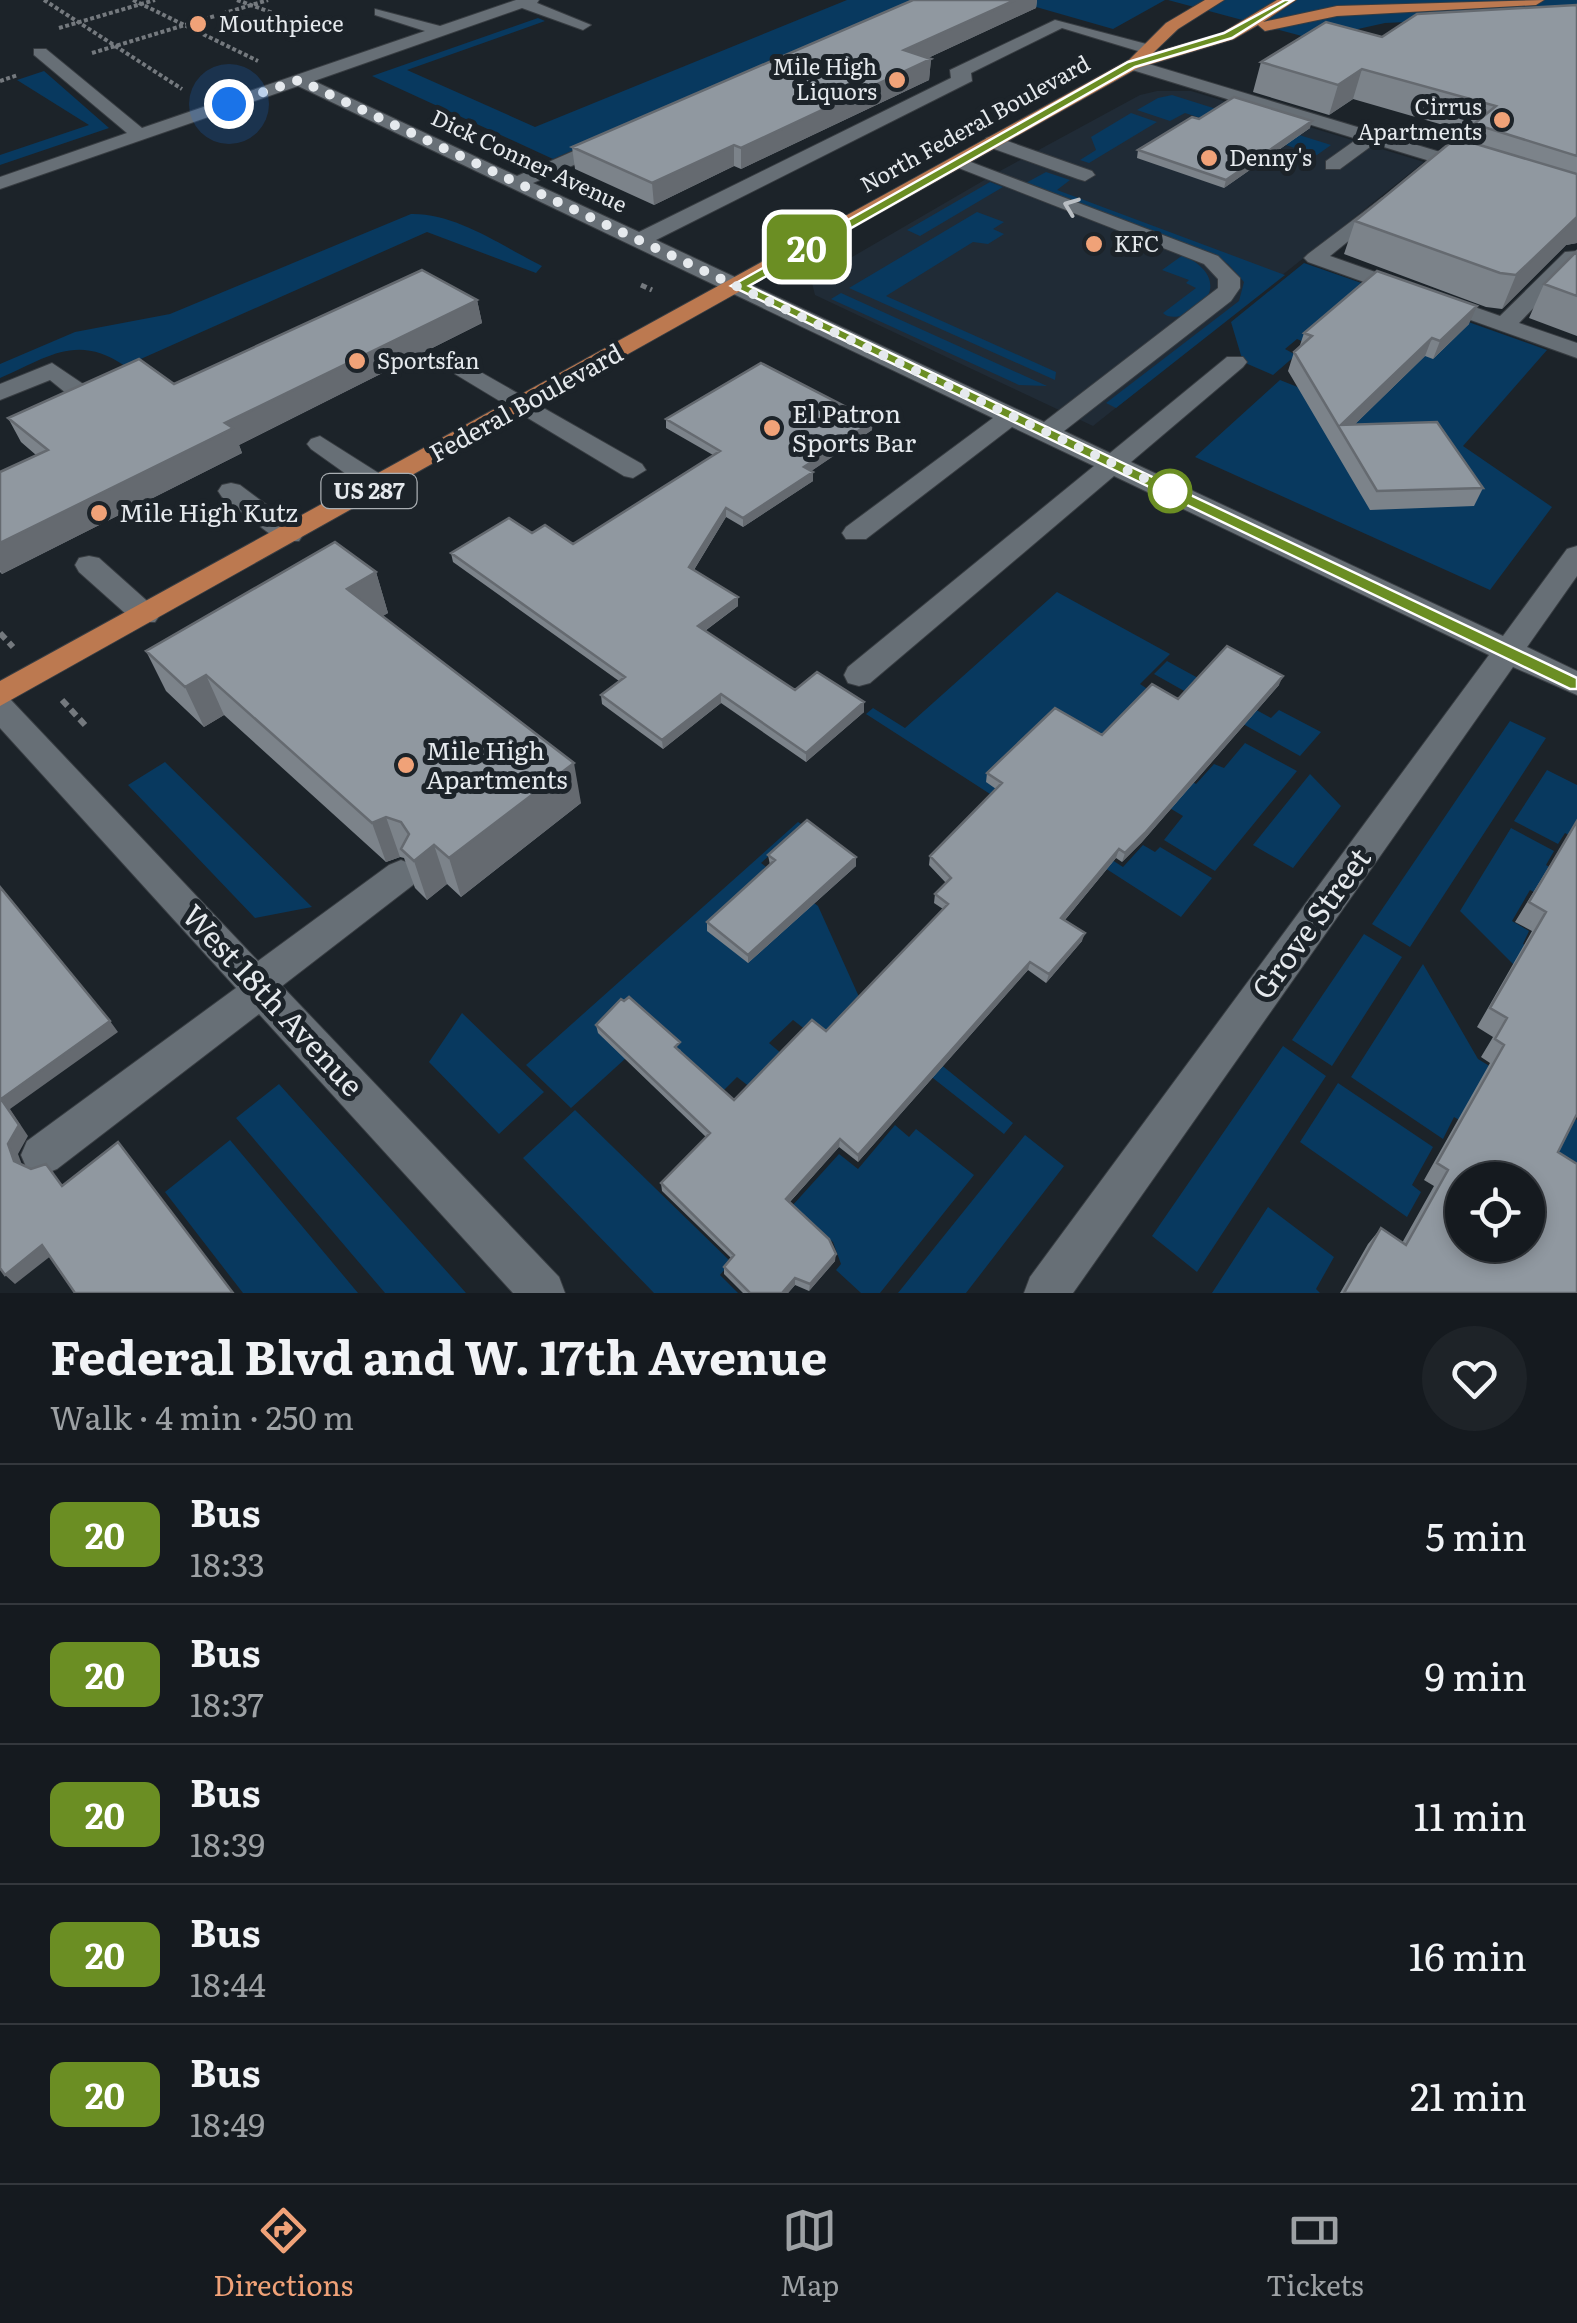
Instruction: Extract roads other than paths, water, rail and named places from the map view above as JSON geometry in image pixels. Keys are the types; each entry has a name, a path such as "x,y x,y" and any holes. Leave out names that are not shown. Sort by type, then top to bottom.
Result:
{"main road":[{"name":"North Federal Boulevard","path":"1132,64 1172,26 1216,0"},
{"name":"North Federal Boulevard","path":"738,286 1132,64 1228,36 1288,0"},
{"path":"1228,36 1337,11 1536,0"},
{"name":"Federal Boulevard","path":"0,695 738,286"}],"street":[{"path":"0,183 527,1 582,26"},
{"path":"381,12 440,31"},
{"path":"640,240 966,78 956,74 1065,17 1148,49"},
{"path":"40,52 140,135"},
{"path":"1132,64 1371,137 1423,171 1491,174"},
{"name":"Dick Conner Avenue","path":"299,80 1577,684"},
{"path":"517,182 628,134"},
{"path":"1334,164 1371,137"},
{"path":"993,142 1085,175"},
{"path":"956,164 1195,253 1222,268 1229,278 1229,288 1047,432"},
{"path":"1423,171 1315,258 1577,352"},
{"path":"1504,326 1576,252"},
{"path":"859,676 1235,362"},
{"path":"0,393 52,370 86,396"},
{"path":"463,370 633,470"},
{"path":"856,532 1011,416"},
{"path":"320,444 379,485"},
{"path":"231,491 289,535"},
{"name":"Grove Street","path":"1046,1293 1577,555"},
{"path":"89,564 145,615"},
{"name":"West 18th Avenue","path":"0,708 543,1293"},
{"path":"42,1155 401,875"}],"place":[{"name":"Mouthpiece","path":"198,24"},
{"name":"Mile High Liquors","path":"897,80"},
{"name":"Cirrus Apartments","path":"1502,120"},
{"name":"Denny's","path":"1209,158"},
{"name":"KFC","path":"1094,244"},
{"name":"Sportsfan","path":"357,361"},
{"name":"El Patron Sports Bar","path":"772,428"},
{"name":"Mile High Kutz","path":"99,513"},
{"name":"Mile High Apartments","path":"406,765"}]}
